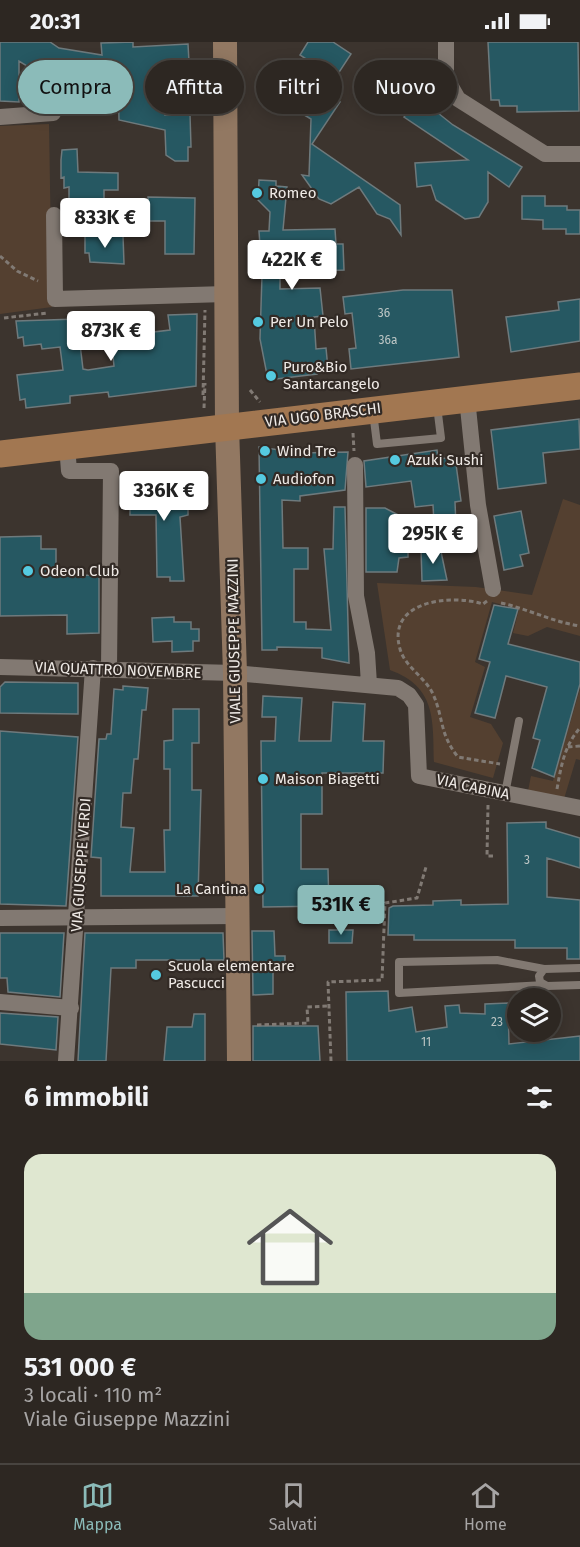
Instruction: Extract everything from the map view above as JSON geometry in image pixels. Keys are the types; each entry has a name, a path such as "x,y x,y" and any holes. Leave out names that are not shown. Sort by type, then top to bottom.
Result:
{"main road":[{"name":"VIALE GIUSEPPE MAZZINI","path":"225,42 213,301 227,426 236,673 239,1061"},
{"name":"VIA UGO BRASCHI","path":"0,454 580,386"}],"street":[{"path":"446,42 446,78 458,99 545,154 580,154"},
{"path":"0,117 40,114"},
{"path":"54,215 55,297 213,301"},
{"path":"467,398 478,505 493,589"},
{"path":"67,445 69,471 111,471 101,668"},
{"path":"355,465 357,596 367,653 369,684"},
{"name":"VIA QUATTRO NOVEMBRE","path":"0,667 236,673"},
{"name":"VIA GIUSEPPE VERDI","path":"66,1061 101,668"},
{"name":"VIA CABINA","path":"236,673 398,688 409,695 416,705 419,776 580,808"},
{"path":"0,918 237,916"},
{"path":"0,1002 71,1008"}],"lane":[{"path":"363,410 377,444 441,438 437,401"},
{"path":"506,794 519,721"},
{"path":"580,970 544,969 497,960 399,962 399,993 580,985"},
{"path":"544,969 539,976 540,982 545,985"}],"path":[{"path":"0,256 17,271 41,282 55,297 57,311 4,318"},
{"path":"203,395 213,301"},
{"path":"200,410 205,408 213,301"},
{"path":"355,465 363,410"},
{"path":"510,767 488,760 458,757 447,744 440,723 439,708 429,686 405,661 400,649 398,636 402,624 421,605 438,600 483,604 488,599 529,609 565,624 580,626"},
{"path":"547,787 557,789 559,767 580,728"},
{"path":"568,747 580,746"},
{"path":"488,791 487,856 496,856"},
{"path":"331,1061 328,982 382,980 385,903 417,898 426,867"},
{"path":"238,1026 308,1023 307,1007 329,1006"}],"shaded area":[{"path":"49,124 52,307 0,314 0,126"},
{"path":"563,499 580,505 580,636 547,627 528,636 513,633 519,609 492,602 475,662 485,667 470,717 491,724 503,743 493,778 434,762 432,718 424,695 405,677 390,670 377,583 476,587 532,595"},
{"path":"580,689 580,760 576,759 564,799 528,791 531,776 553,781"}],"building":[{"path":"0,42 50,42 59,48 102,55 101,43 133,42 133,47 188,44 189,60 145,60 145,114 190,114 191,147 188,147 188,161 175,161 166,155 165,130 119,120 119,114 133,114 133,60 18,60 18,102 0,101"},
{"path":"308,42 333,42 351,54 342,68 342,60 308,60 300,55"},
{"path":"488,42 578,42 579,111 517,112 517,106 500,106 499,100 491,100"},
{"path":"303,114 332,114 312,144 400,205 401,235 390,219 377,214 359,187 331,204 319,199 302,175 309,176 311,119"},
{"path":"406,114 439,114 453,125 522,167 509,187 488,172 488,202 479,217 465,219 436,200 431,185 417,187 415,163 468,160 404,117"},
{"path":"77,149 78,172 118,173 118,190 104,190 104,203 96,203 96,209 69,207 69,187 64,188 64,177 61,178 62,150"},
{"path":"259,180 276,181 276,186 287,187 283,230 335,229 336,244 343,244 344,270 320,271 320,264 280,262 280,289 320,288 323,316 314,317 316,349 326,348 328,369 317,370 317,374 268,380 260,339 262,275 259,231 269,231 270,212 258,200"},
{"path":"522,196 545,196 545,206 567,206 567,210 580,210 580,234 566,234 566,229 543,229 543,220 522,219"},
{"path":"148,197 195,198 194,254 165,254 165,221 148,221"},
{"path":"123,235 124,264 90,262 89,253 85,253 85,236"},
{"path":"403,290 452,290 459,357 351,369 349,349 356,348 352,313 345,314 343,297"},
{"path":"580,299 580,341 511,352 506,317 559,310 558,302"},
{"path":"197,314 196,386 109,397 108,392 70,396 70,403 26,408 25,399 20,400 17,375 63,370 60,347 42,349 41,344 24,346 23,337 18,338 16,321 77,319 83,369 88,370 114,366 111,337 170,330 168,315"},
{"path":"579,419 580,449 543,453 546,483 498,489 491,430"},
{"path":"259,447 300,453 348,452 345,490 300,496 300,501 282,500 283,548 308,548 308,569 294,569 294,622 306,622 306,629 331,630 324,549 333,549 334,507 345,507 349,663 322,658 322,648 277,647 277,650 262,650"},
{"path":"437,450 438,459 455,457 461,501 455,502 456,526 463,526 464,539 435,541 433,505 415,507 411,481 366,487 364,461"},
{"path":"130,484 188,484 188,515 180,517 184,581 170,581 170,577 157,577 156,515 130,515"},
{"path":"366,508 385,508 408,520 408,557 399,558 397,572 366,572"},
{"path":"521,511 529,553 520,555 523,566 504,570 494,516"},
{"name":"Odeon Club","path":"41,536 41,549 56,549 56,576 99,575 99,633 67,634 67,615 0,616 0,537"},
{"path":"440,547 447,580 422,581 421,548"},
{"path":"494,605 518,609 508,644 580,662 580,684 554,777 532,768 540,740 533,738 547,687 506,676 495,718 475,713 490,662 479,659"},
{"path":"174,617 174,622 191,622 191,629 199,629 199,641 193,641 193,651 172,652 172,641 153,642 152,618"},
{"path":"5,682 78,683 78,714 0,713 0,687"},
{"path":"123,686 148,688 146,710 142,710 138,759 134,759 131,793 123,793 121,827 134,828 130,872 165,872 164,830 170,830 170,769 164,769 164,741 173,740 173,709 199,709 199,743 192,743 192,790 201,790 198,896 101,896 101,858 91,857 99,739 106,739 107,734 111,734 114,689 123,690"},
{"path":"263,696 302,698 299,741 331,741 333,702 365,704 363,741 384,741 383,773 322,773 322,814 301,814 301,869 328,869 329,906 263,907 261,741 275,741 276,717 262,717"},
{"path":"0,731 78,737 66,906 0,904"},
{"path":"546,822 546,828 580,838 580,868 547,858 547,897 580,900 580,959 567,959 567,948 515,948 515,940 414,940 414,935 388,935 389,908 393,906 433,905 433,901 461,900 461,905 508,904 507,823"},
{"path":"329,930 353,930 352,943 329,943"},
{"path":"252,931 274,931 275,956 285,956 285,970 273,970 273,994 253,995"},
{"path":"0,933 64,933 60,997 8,992 7,978 0,978"},
{"path":"85,933 223,933 224,960 136,960 136,968 111,968 106,1061 78,1061"},
{"path":"388,991 389,1011 412,1007 416,1032 447,1027 445,1006 459,1005 460,1013 485,1014 485,1004 507,1003 507,1042 509,1044 561,1042 561,1038 580,1036 580,1061 347,1061 346,992"},
{"path":"0,1013 58,1017 56,1050 0,1044"},
{"path":"194,1014 205,1014 205,1061 164,1061 167,1027 192,1027"},
{"path":"253,1026 318,1026 320,1061 253,1061"}],"place":[{"name":"Romeo","path":"257,193"},
{"name":"Per Un Pelo","path":"258,322"},
{"name":"Puro&Bio Santarcangelo","path":"271,376"},
{"name":"Wind Tre","path":"265,451"},
{"name":"Azuki Sushi","path":"395,460"},
{"name":"Audiofon","path":"261,479"},
{"name":"Odeon Club","path":"28,571"},
{"name":"Maison Biagetti","path":"263,779"},
{"name":"La Cantina","path":"259,889"},
{"name":"Scuola elementare Pascucci","path":"156,975"}]}
